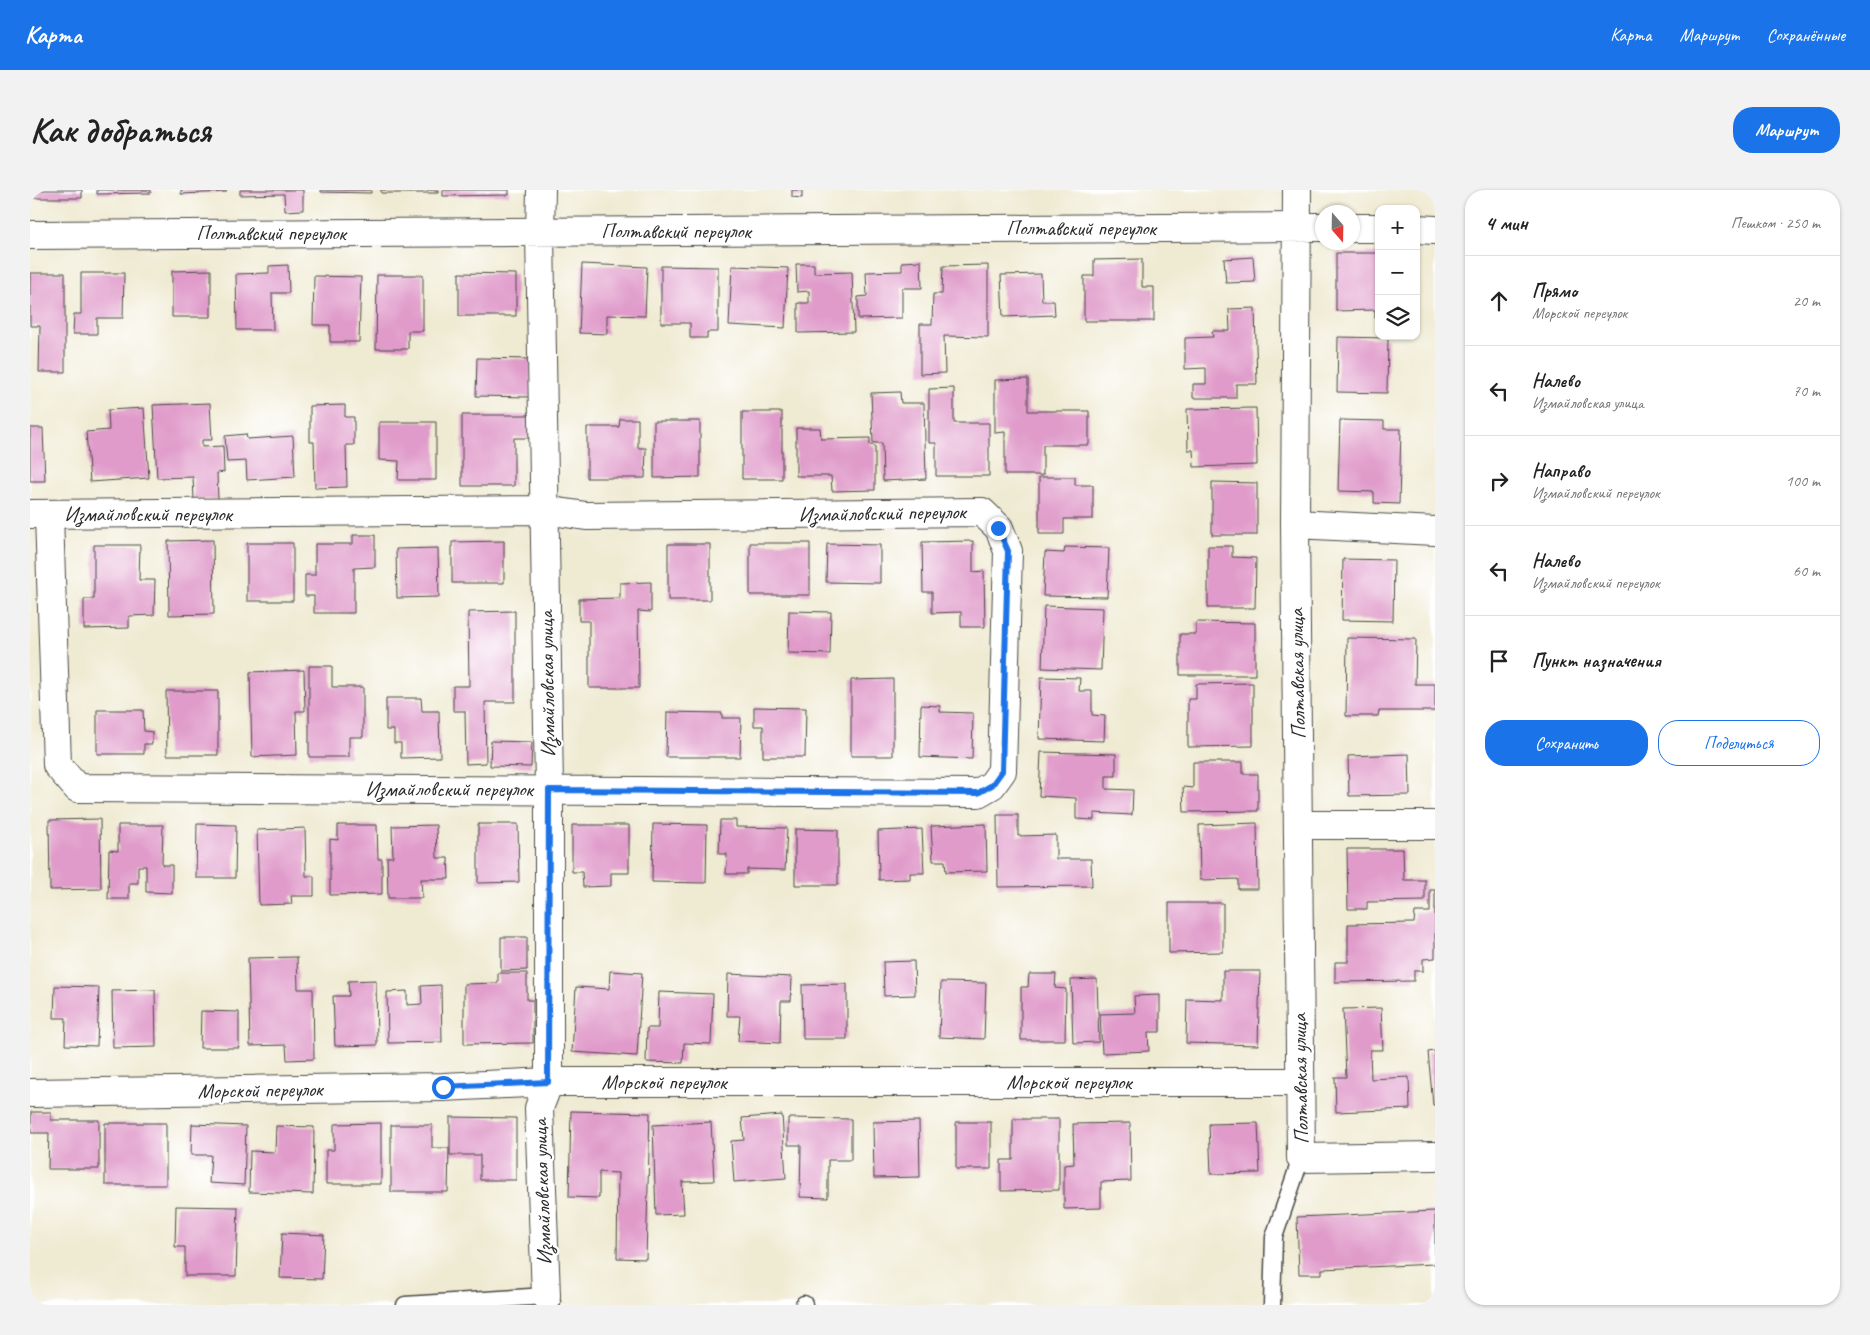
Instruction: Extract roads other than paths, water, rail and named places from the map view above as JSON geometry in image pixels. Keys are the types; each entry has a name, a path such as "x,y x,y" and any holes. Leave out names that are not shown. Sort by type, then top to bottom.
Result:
{"street":[{"name":"Измайловская улица","path":"541,190 540,232 549,790 548,1082 539,1108 551,1300"},
{"name":"Полтавская улица","path":"1297,190 1310,227 1296,524 1301,1158"},
{"name":"Полтавский переулок","path":"30,234 1310,227"},
{"path":"1360,228 1375,228"},
{"path":"1420,229 1435,230"},
{"name":"Измайловский переулок","path":"545,510 586,516 982,512 998,528 1008,551 1002,771 992,785 978,793 77,788 57,765 40,514 545,510"},
{"path":"1296,524 1435,531"},
{"path":"1298,825 1435,826"},
{"name":"Морской переулок","path":"30,1093 443,1087 548,1082 1299,1082"},
{"path":"1301,1158 1435,1156"}],"lane":[{"path":"1276,1304 1274,1237 1301,1158"},
{"path":"405,1305 551,1300"}]}
